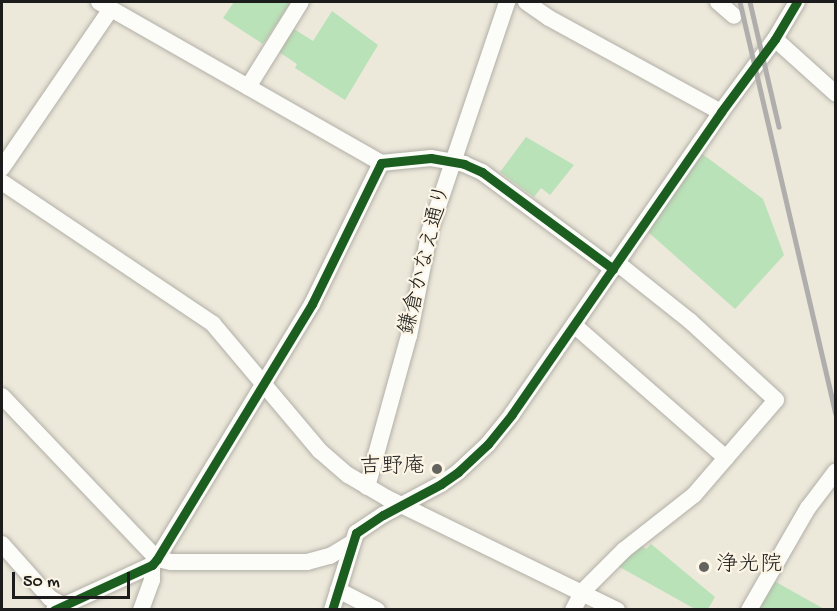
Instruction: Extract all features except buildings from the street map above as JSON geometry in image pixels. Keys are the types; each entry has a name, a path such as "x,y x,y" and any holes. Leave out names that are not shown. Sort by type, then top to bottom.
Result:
{"street":[{"path":"248,87 301,2"},
{"name":"鎌倉かなえ通り","path":"367,487 387,406 409,336 430,230 507,2"},
{"path":"526,2 549,18 721,112"},
{"path":"718,2 734,16"},
{"path":"2,544 50,598 62,608 155,562 307,562 330,556 355,536 458,472 488,444 574,325 721,112 775,39 797,2"},
{"path":"2,168 105,5 381,163 431,158 452,160 482,172 690,321 776,400 694,495 638,537 583,591 573,609"},
{"path":"775,39 836,94"},
{"path":"141,609 152,580 155,562 312,304 381,163"},
{"path":"2,182 213,324 327,458 367,487 617,609"},
{"path":"574,325 726,458"},
{"path":"2,396 155,562"},
{"path":"749,609 808,508 836,471"},
{"path":"332,609 355,536"},
{"path":"338,590 377,609"}],"green space":[{"path":"234,2 291,2 263,44 223,18"},
{"path":"332,11 378,45 345,100 295,68 297,64 279,52 294,29 313,41"},
{"path":"526,137 574,165 550,195 541,188 534,197 500,172"},
{"path":"701,153 763,199 784,255 735,309 647,231"},
{"path":"639,544 646,549 651,544 715,597 708,609 695,609 616,565"},
{"path":"776,582 824,609 757,610 772,584"}],"railway":[{"path":"740,2 836,413"},
{"path":"750,2 779,127"}],"cycle path":[{"path":"332,610 356,533 383,515 441,484 458,472 488,444 512,414 721,112 775,39 797,2"},
{"path":"54,610 152,565 157,559 312,304 381,163 431,158 464,164 482,172 613,269"}],"place":[{"name":"吉野庵","path":"437,469"},
{"name":"浄光院","path":"704,567"}]}
